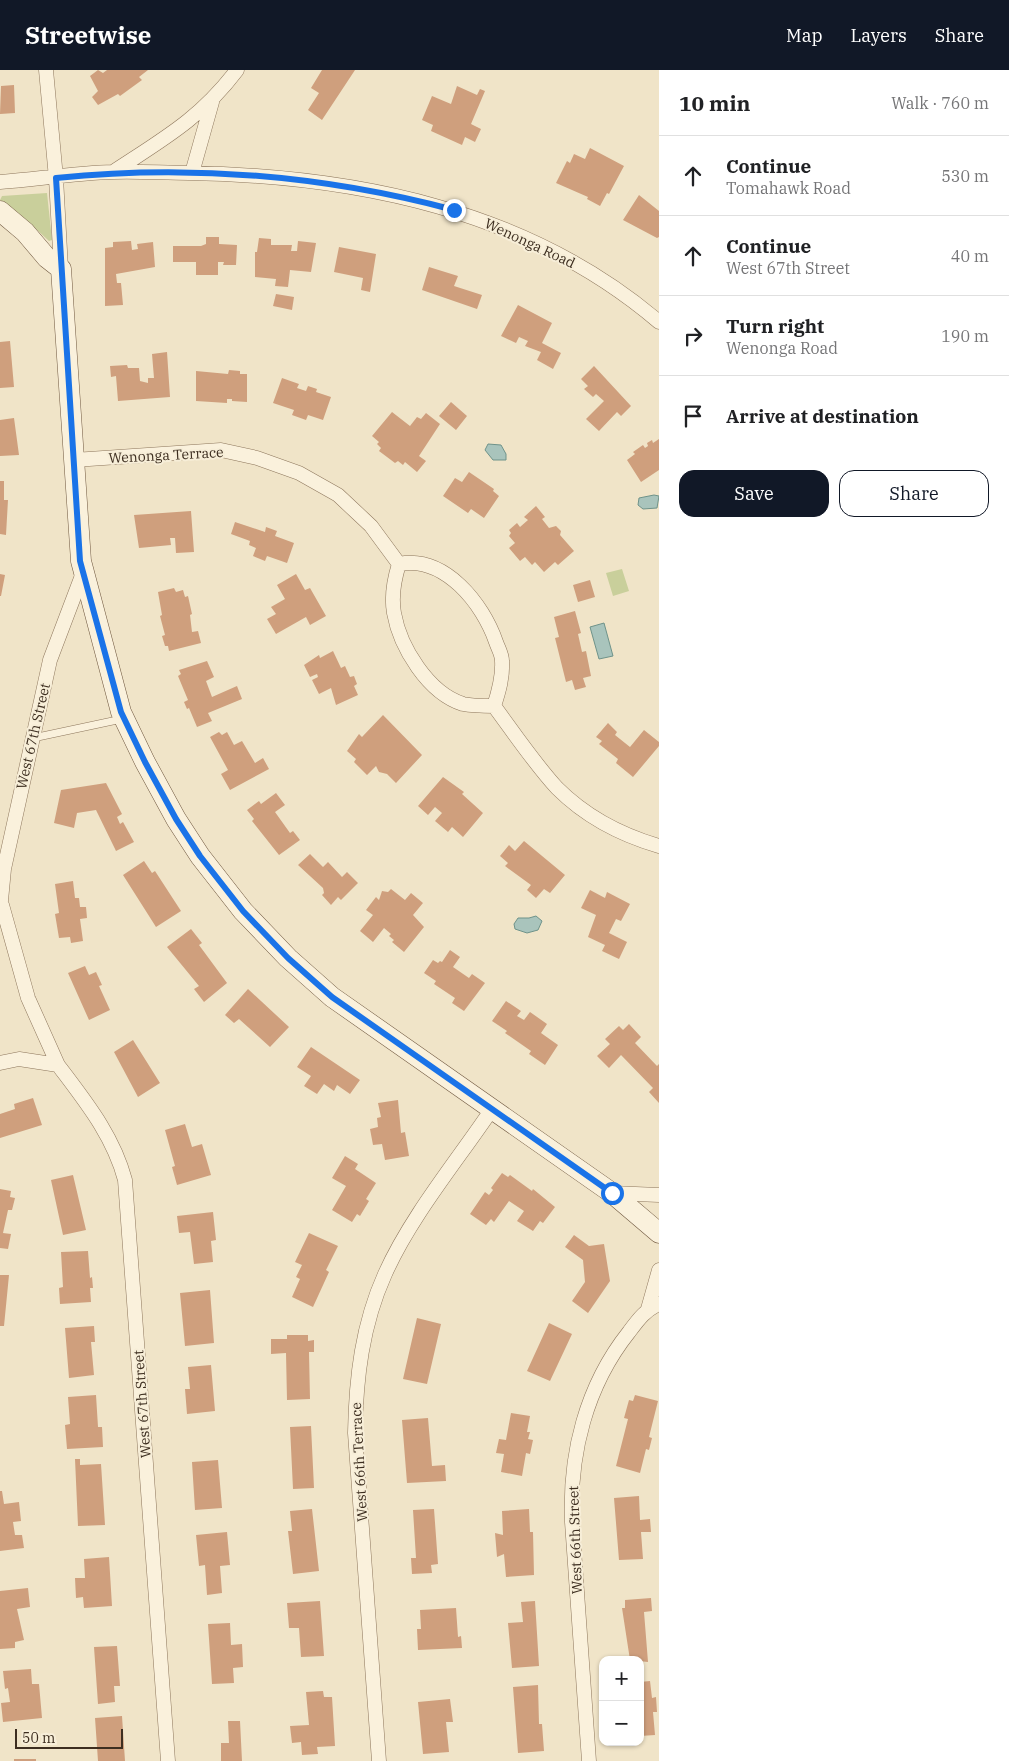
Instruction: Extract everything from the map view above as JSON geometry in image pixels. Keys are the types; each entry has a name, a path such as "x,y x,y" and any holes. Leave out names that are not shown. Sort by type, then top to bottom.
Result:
{"street":[{"path":"46,70 56,178 78,541 83,573 124,718 145,762 176,819 200,856 243,911 288,958 332,997 612,1193 659,1234"},
{"path":"113,172 189,121 212,101 237,70"},
{"path":"192,173 212,101"},
{"name":"Wenonga Road","path":"0,182 113,172 192,173 287,177 343,184 396,195 454,210 511,231 561,255 602,279 659,322"},
{"path":"0,212 26,232 47,258 61,269"},
{"name":"Wenonga Terrace","path":"74,460 221,450 257,458 299,473 338,495 371,526 399,564"},
{"path":"494,706 500,689 502,658 489,621 465,590 443,572 410,562 399,564 393,585 394,612 403,642 420,669 440,692 463,704 494,706 557,787 575,803 607,826 659,846"},
{"name":"West 67th Street","path":"83,573 50,660 4,869 1,908 28,998 58,1065 110,1139 121,1166 127,1196 168,1761"},
{"path":"0,1062 20,1059 58,1065"},
{"name":"West 66th Terrace","path":"379,1761 355,1433 359,1361 377,1294 390,1265 428,1203 492,1109"},
{"path":"612,1193 659,1195"},
{"name":"West 66th Street","path":"589,1761 572,1522 571,1496 574,1460 582,1423 598,1381 618,1346 653,1306 659,1270"}],"lane":[{"path":"33,738 124,718"}],"green space":[{"path":"47,193 52,240 49,241 22,216 0,200 2,196"},
{"path":"622,569 629,591 613,596 606,573"}],"water":[{"path":"488,444 501,445 506,454 506,460 493,460 485,450"},
{"path":"659,496 657,508 643,509 638,505 639,498"},
{"path":"604,623 613,656 599,659 590,627"},
{"path":"536,916 542,921 538,930 527,933 515,929 514,924 518,918"}],"building":[{"path":"98,70 103,73 107,70 148,70 139,77 142,80 120,96 118,94 98,105 92,97 98,91 90,76"},
{"path":"322,70 355,70 322,120 308,110 319,93 311,88"},
{"path":"14,85 15,113 0,114 1,86"},
{"path":"457,86 477,95 480,89 485,91 471,124 481,129 475,142 465,137 462,145 431,131 433,125 422,120 432,96 451,104"},
{"path":"590,148 624,166 609,194 607,193 600,206 587,199 588,197 556,183 567,161 570,163 574,154 585,159"},
{"path":"639,195 659,211 659,237 657,238 623,220"},
{"path":"206,237 219,237 219,244 237,245 236,265 223,265 224,262 218,262 218,275 196,275 196,262 173,262 173,246 201,246 206,244"},
{"path":"259,238 271,239 271,245 292,245 291,251 297,251 298,241 316,243 311,272 290,270 288,287 275,286 276,279 255,277 255,252 257,252"},
{"path":"131,241 132,250 138,249 137,244 153,242 155,267 116,274 117,283 121,283 123,305 105,306 105,248 113,247 113,242"},
{"path":"339,247 376,254 370,292 361,290 363,278 334,272"},
{"path":"429,267 458,276 454,286 482,295 477,309 422,290"},
{"path":"276,294 294,297 292,310 273,306"},
{"path":"518,305 552,323 542,343 561,353 553,369 537,360 541,352 525,346 528,341 519,337 516,343 501,336"},
{"path":"10,341 14,387 0,388 0,342"},
{"path":"167,352 170,397 118,401 116,376 111,377 110,366 127,365 128,368 139,368 140,381 148,383 148,378 154,378 152,354"},
{"path":"594,366 631,406 621,416 617,412 599,431 586,419 604,401 596,394 593,397 584,389 588,386 581,379"},
{"path":"229,370 240,371 240,374 247,374 247,402 232,401 232,399 227,399 227,403 196,401 196,371 228,374"},
{"path":"282,378 299,384 297,388 306,391 308,386 317,389 316,392 331,397 323,420 308,415 306,420 292,415 294,410 273,403"},
{"path":"451,402 467,416 456,430 439,416"},
{"path":"392,412 410,426 417,417 421,419 426,413 440,424 419,456 426,461 417,472 405,462 403,465 398,461 395,463 379,451 381,448 377,444 379,442 372,436"},
{"path":"14,418 19,455 0,456 0,420"},
{"path":"659,439 659,470 641,482 627,460 635,454 633,452 643,445 645,448 648,446 647,443 652,440 653,443"},
{"path":"469,472 494,489 493,491 499,496 484,518 471,509 468,513 443,496 455,478 462,482"},
{"path":"0,481 4,481 4,500 8,500 6,535 0,534"},
{"path":"536,506 545,517 542,519 549,528 556,526 561,531 560,535 574,551 558,565 555,562 544,572 535,562 532,565 525,557 520,561 509,548 515,543 509,536 511,533 509,530 517,523 520,527 528,520 524,517"},
{"path":"191,511 194,552 176,553 175,538 170,538 171,545 139,548 134,515"},
{"path":"235,522 265,532 266,527 277,531 275,536 294,543 287,563 267,556 265,561 253,556 256,548 249,545 250,541 231,534"},
{"path":"0,574 5,575 1,596 0,596"},
{"path":"296,574 305,590 310,588 326,616 310,625 306,617 276,634 267,619 276,614 271,607 285,599 277,585"},
{"path":"590,580 595,597 578,602 573,585"},
{"path":"174,588 176,592 183,590 185,597 188,596 192,614 190,615 192,632 198,631 201,643 169,651 168,646 165,646 162,636 165,635 160,616 162,615 158,592"},
{"path":"575,611 581,633 578,634 582,652 586,651 591,676 583,678 586,687 575,690 572,680 566,682 555,638 559,637 554,617"},
{"path":"333,651 341,668 345,666 350,677 354,676 357,684 354,686 358,695 336,705 331,688 319,694 312,680 318,677 317,674 310,677 304,665 319,655 320,658"},
{"path":"207,661 214,677 206,681 212,697 237,686 242,699 208,713 212,721 197,727 189,708 187,709 184,702 188,700 178,676 181,674 179,670"},
{"path":"383,715 422,755 396,783 387,774 379,772 376,766 367,775 354,762 356,759 347,751 359,734 362,737"},
{"path":"608,723 617,732 615,735 630,747 644,730 659,742 659,746 633,777 616,763 618,759 599,744 602,741 596,737"},
{"path":"219,732 222,735 227,732 234,745 242,741 255,763 263,758 269,769 230,790 221,774 228,770 210,737"},
{"path":"443,777 464,792 462,794 483,813 463,837 452,827 448,832 435,821 442,813 435,807 428,815 418,806"},
{"path":"106,783 122,814 117,817 120,824 123,822 134,842 116,851 96,810 77,813 74,828 54,823 61,790"},
{"path":"276,793 285,805 275,812 290,833 293,831 300,840 279,855 252,821 254,819 247,810 259,801 261,804"},
{"path":"524,841 565,875 550,893 544,889 536,898 527,890 531,885 505,866 508,863 500,856 509,845 515,851"},
{"path":"310,854 323,867 328,862 342,877 347,872 358,883 341,900 338,897 331,905 322,895 324,893 323,888 298,865"},
{"path":"144,861 152,873 155,871 181,911 156,927 123,875"},
{"path":"73,881 75,898 79,898 80,907 86,907 87,918 80,919 83,941 71,943 70,937 59,938 55,914 59,913 55,884"},
{"path":"391,889 405,900 411,893 423,903 413,915 424,927 404,952 392,942 394,940 389,936 391,934 384,928 373,942 360,931 373,915 366,910 376,897 379,900 382,891 388,892"},
{"path":"590,890 605,898 607,892 630,904 621,921 616,919 609,933 627,942 619,959 602,951 605,945 588,937 596,915 581,908"},
{"path":"191,929 202,943 199,945 227,983 204,1002 194,989 199,986 167,947"},
{"path":"450,950 460,957 453,967 469,978 472,974 485,983 464,1011 452,1003 455,998 434,984 436,981 424,973 433,960 438,963 442,962"},
{"path":"85,966 89,975 96,972 102,985 99,986 110,1010 89,1020 68,973"},
{"path":"248,989 289,1027 270,1047 239,1019 234,1023 225,1015"},
{"path":"506,1001 521,1011 517,1016 524,1020 530,1012 547,1024 541,1033 558,1045 545,1065 529,1054 531,1051 505,1033 507,1031 492,1021"},
{"path":"629,1024 641,1037 635,1043 657,1066 659,1064 659,1103 649,1092 653,1088 621,1055 609,1068 597,1056 610,1044 605,1039 619,1026 623,1030"},
{"path":"133,1040 160,1083 138,1097 114,1052"},
{"path":"311,1047 360,1080 350,1094 337,1085 334,1091 324,1084 317,1094 304,1086 311,1076 297,1067"},
{"path":"33,1098 42,1125 0,1138 0,1114 15,1109 14,1104"},
{"path":"398,1100 401,1133 405,1132 409,1156 385,1160 382,1144 373,1145 370,1129 378,1127 377,1118 381,1117 378,1103"},
{"path":"185,1124 192,1147 202,1144 211,1175 177,1185 172,1167 175,1166 165,1130"},
{"path":"345,1156 358,1164 355,1169 376,1183 366,1199 369,1201 360,1216 357,1214 352,1222 332,1210 346,1186 332,1178"},
{"path":"502,1173 508,1177 510,1175 532,1191 533,1189 555,1207 543,1223 540,1221 533,1231 517,1221 524,1211 509,1201 494,1222 491,1219 486,1225 470,1214 485,1192 489,1195 493,1190 491,1188"},
{"path":"73,1175 86,1230 63,1235 51,1180"},
{"path":"0,1189 11,1191 10,1197 15,1198 12,1210 8,1210 3,1233 11,1234 8,1249 0,1248"},
{"path":"213,1212 216,1240 211,1241 213,1262 194,1264 190,1232 179,1233 177,1216"},
{"path":"309,1233 338,1246 326,1270 329,1272 313,1307 292,1297 300,1279 296,1277 302,1265 295,1262"},
{"path":"574,1235 589,1246 604,1244 610,1281 588,1313 572,1301 585,1282 583,1260 565,1247"},
{"path":"88,1251 90,1278 92,1277 93,1288 90,1288 91,1302 60,1304 59,1288 63,1287 61,1252"},
{"path":"0,1275 9,1275 4,1326 0,1326"},
{"path":"210,1290 214,1343 185,1346 180,1293"},
{"path":"417,1318 441,1324 427,1384 403,1379"},
{"path":"549,1323 572,1334 550,1381 527,1371"},
{"path":"94,1326 95,1342 91,1342 94,1375 69,1378 65,1328"},
{"path":"287,1335 308,1335 308,1341 314,1340 314,1352 309,1352 310,1399 287,1400 286,1353 271,1354 271,1339 287,1339"},
{"path":"211,1365 215,1411 187,1414 185,1389 190,1389 188,1367"},
{"path":"96,1395 98,1427 102,1427 103,1447 67,1449 65,1425 70,1424 68,1397"},
{"path":"635,1395 658,1401 649,1437 652,1438 649,1450 646,1449 640,1473 616,1466 628,1419 624,1418 629,1400 633,1401"},
{"path":"511,1413 530,1416 527,1432 530,1432 528,1439 533,1440 530,1454 526,1453 522,1476 501,1472 504,1454 496,1453 499,1439 506,1440"},
{"path":"428,1418 432,1466 445,1465 446,1481 407,1483 402,1420"},
{"path":"311,1426 314,1488 293,1489 290,1427"},
{"path":"75,1459 80,1459 80,1465 101,1464 105,1525 78,1526"},
{"path":"218,1460 222,1508 195,1510 192,1462"},
{"path":"0,1491 2,1491 4,1504 19,1502 21,1521 13,1522 15,1535 22,1535 24,1548 0,1551"},
{"path":"639,1496 640,1520 650,1519 651,1532 641,1532 643,1559 619,1560 614,1498"},
{"path":"312,1509 319,1571 293,1574 288,1531 292,1531 290,1511"},
{"path":"434,1509 438,1564 431,1565 432,1573 412,1574 411,1558 416,1558 413,1510"},
{"path":"529,1509 530,1532 533,1532 534,1575 506,1577 504,1554 497,1557 495,1533 503,1535 502,1511"},
{"path":"227,1532 230,1565 220,1566 222,1593 207,1595 205,1565 199,1566 196,1535"},
{"path":"109,1557 112,1606 84,1608 83,1597 76,1598 75,1578 85,1578 84,1559"},
{"path":"28,1588 30,1607 17,1609 24,1640 15,1642 15,1648 0,1649 0,1591"},
{"path":"651,1598 652,1611 644,1612 648,1662 644,1662 644,1656 629,1656 622,1608 625,1608 625,1600"},
{"path":"320,1601 324,1656 301,1657 299,1628 289,1628 287,1603"},
{"path":"535,1601 539,1666 512,1668 508,1623 523,1622 521,1602"},
{"path":"456,1608 458,1637 461,1636 462,1648 418,1650 417,1629 421,1629 420,1610"},
{"path":"230,1623 231,1645 242,1644 243,1667 233,1668 234,1683 212,1684 208,1624"},
{"path":"117,1646 120,1686 114,1686 115,1702 98,1704 94,1647"},
{"path":"31,1669 32,1684 39,1684 42,1718 3,1722 1,1703 10,1702 8,1688 5,1689 3,1671"},
{"path":"650,1681 652,1698 656,1697 657,1712 653,1712 655,1735 644,1736 644,1682"},
{"path":"538,1685 539,1724 542,1724 544,1751 518,1753 513,1687"},
{"path":"323,1691 324,1697 332,1697 335,1746 317,1747 318,1754 302,1755 301,1742 292,1743 290,1726 309,1725 306,1692"},
{"path":"450,1699 453,1722 446,1722 449,1752 423,1754 418,1702"},
{"path":"122,1716 125,1761 98,1761 95,1718"},
{"path":"228,1721 240,1721 242,1761 221,1761 221,1743 229,1743"},
{"path":"14,1759 36,1759 36,1761 14,1761"}],"route":[{"path":"454,210 343,184 287,177 240,174 113,172 56,178 80,561 121,712 145,762 176,819 200,856 243,911 288,958 332,997 612,1193"}]}
